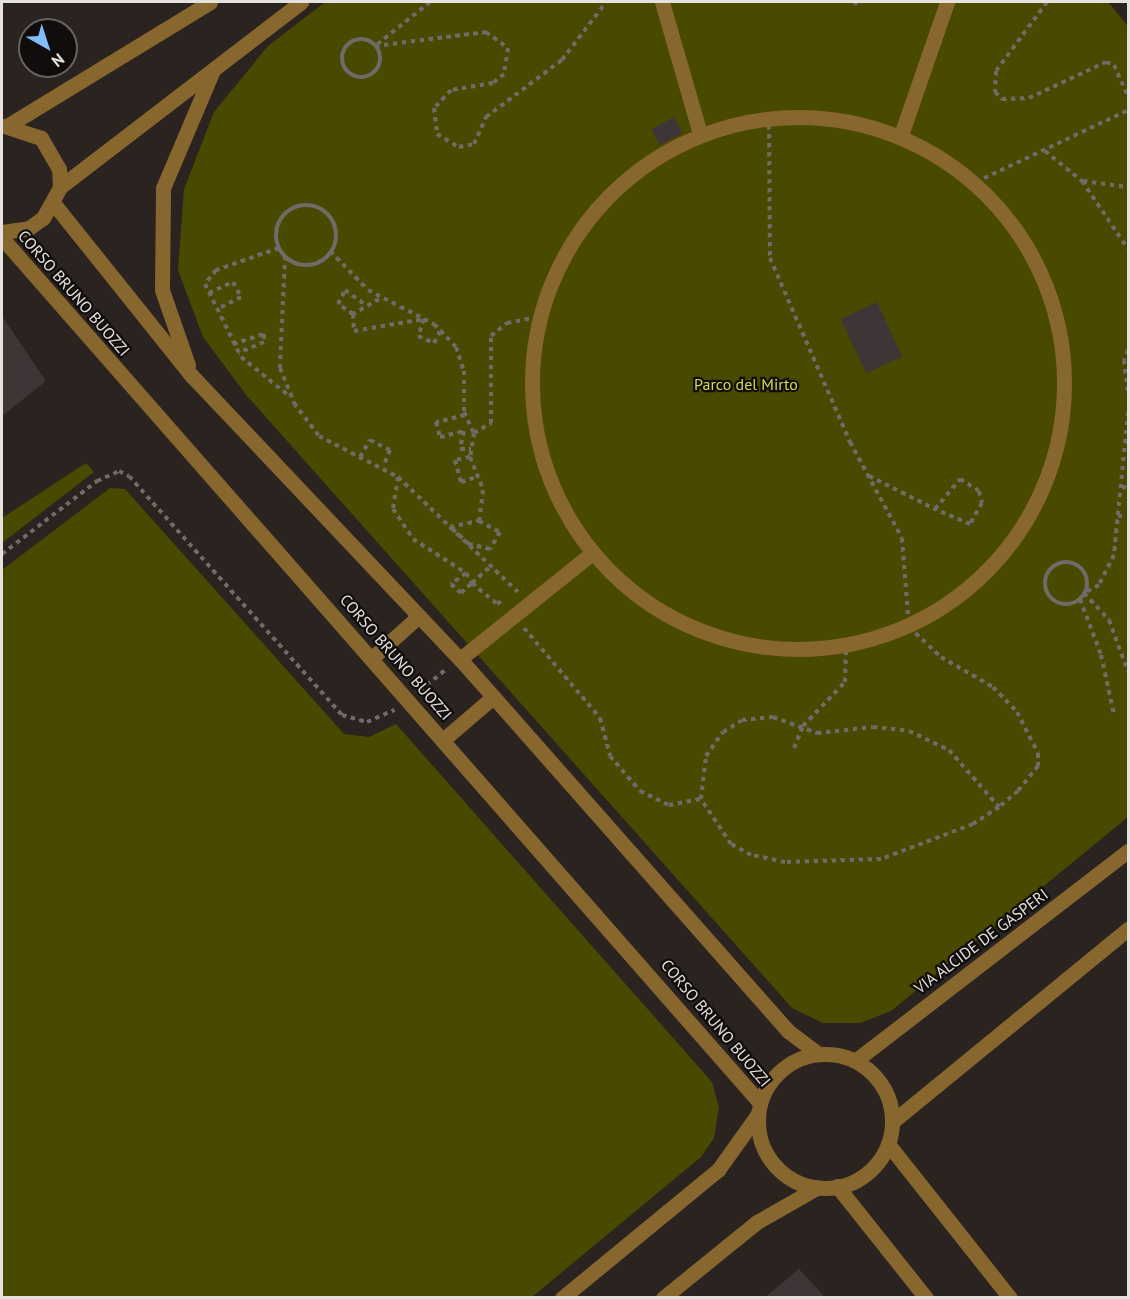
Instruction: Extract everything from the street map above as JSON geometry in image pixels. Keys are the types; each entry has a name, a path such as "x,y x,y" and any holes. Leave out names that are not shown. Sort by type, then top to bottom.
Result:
{"street":[{"path":"60,187 302,2"},
{"path":"662,2 700,134"},
{"path":"901,135 946,2"},
{"path":"4,126 202,3"},
{"path":"192,376 162,290 159,240 163,188 213,70"},
{"path":"769,116 836,117 901,135 976,182 1032,251 1062,334 1063,422 1035,506 989,568 909,627 846,644 792,651 716,639 647,606 591,554 545,471 530,400 538,317 572,240 627,177 700,134 769,116"},
{"path":"2,232 29,228 54,204 60,187 60,169 47,145 25,129 4,126"},
{"path":"54,204 192,376 460,659 788,1031 818,1054 855,1060 882,1086 892,1122 888,1144 876,1164 837,1186 818,1187 798,1182 767,1155 759,1108"},
{"name":"CORSO BRUNO BUOZZI","path":"2,238 444,739 759,1108"},
{"path":"460,659 591,554"},
{"path":"372,658 419,616"},
{"path":"444,739 493,697"},
{"name":"VIA ALCIDE DE GASPERI","path":"855,1060 1128,852"},
{"path":"892,1122 1128,928"},
{"path":"562,1298 718,1170 782,1070 818,1054"},
{"path":"888,1144 1010,1298"},
{"path":"837,1186 926,1298"},
{"path":"663,1298 756,1222 818,1187"}],"path":[{"path":"375,46 430,2"},
{"path":"375,46 379,63 373,73 356,77 346,70 341,58 346,46 364,40 375,46 486,32 501,38 508,48 504,74 493,83 451,90 434,108 437,134 459,147 474,144 486,117 562,60 606,2"},
{"path":"1047,2 996,71 995,92 1002,99 1029,98 1106,62 1114,65 1128,96"},
{"path":"976,182 1128,110"},
{"path":"769,116 770,258 868,475 902,538 909,627 941,657 993,687 1017,712 1038,753 1038,766 999,807 913,851 881,859 816,862 751,855 731,844 701,799 706,756 723,732 753,719 773,717 817,733 873,727 909,731 948,750 999,807"},
{"path":"1045,151 1082,181 1128,249"},
{"path":"1082,181 1128,187"},
{"path":"306,205 331,219 335,237 330,251 311,264 285,256 279,248 281,219 306,205"},
{"path":"279,248 216,270 205,284 238,353 291,398 319,436 383,467 398,477 530,603"},
{"path":"330,251 379,299 441,329 456,347 464,371 465,415 474,433 470,457 484,503 479,521"},
{"path":"285,256 280,368 291,398"},
{"path":"209,293 233,282 241,297 217,309"},
{"path":"353,314 338,304 345,290 366,304"},
{"path":"353,314 366,304 379,299"},
{"path":"353,314 354,330 424,319"},
{"path":"474,433 491,423 491,336 507,323 538,317"},
{"path":"424,319 418,336 434,344 441,329"},
{"path":"233,344 264,334 264,342 238,353"},
{"path":"1128,350 1124,360 1128,393"},
{"path":"1084,593 1100,585 1114,555 1128,412"},
{"path":"465,415 436,422 440,437 464,431 460,449 471,449"},
{"path":"360,457 370,440 390,450 383,467"},
{"path":"470,457 455,460 461,482 476,477"},
{"path":"2,554 97,481 119,471 129,476 342,715 367,722 409,700 460,659"},
{"path":"868,475 935,510 970,524 982,503 979,491 960,479 935,510"},
{"path":"398,477 393,509 413,539"},
{"path":"1122,487 1128,488"},
{"path":"1118,516 1128,516"},
{"path":"479,521 500,532 490,549 469,544 450,527 479,521"},
{"path":"405,528 413,539 466,573 472,583 497,604 516,590"},
{"path":"1076,564 1087,580 1080,599 1066,604 1053,599 1045,587 1052,568 1076,564"},
{"path":"466,573 451,584 461,593 490,567"},
{"path":"1084,593 1109,620 1128,672"},
{"path":"1080,599 1101,655 1114,714"},
{"path":"514,616 600,718 610,756 640,791 669,805 701,799"},
{"path":"794,748 803,726 845,682 846,644"}],"green space":[{"name":"Parco del Mirto","path":"325,2 1108,2 1128,26 1128,817 891,1011 860,1023 823,1023 792,1008 247,396 203,337 178,270 184,189 214,112 268,46"},
{"path":"86,463 94,472 2,543 2,518"},
{"path":"110,488 125,489 344,734 369,737 396,724 712,1082 719,1107 714,1138 701,1157 532,1297 2,1297 2,570"}],"building":[{"path":"674,117 683,133 660,145 651,130"},
{"path":"877,302 902,356 866,373 841,319"},
{"path":"2,316 46,381 2,416"},
{"path":"799,1269 826,1298 764,1298"}]}
